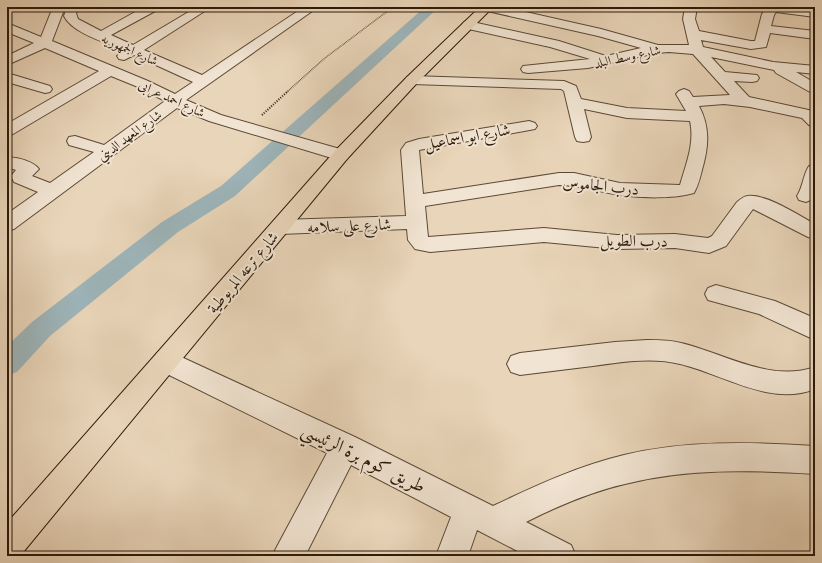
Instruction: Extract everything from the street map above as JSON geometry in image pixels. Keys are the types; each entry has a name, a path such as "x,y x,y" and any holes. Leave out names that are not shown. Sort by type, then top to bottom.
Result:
{"main road":[{"name":"شارع ترعه المريوطية","path":"7,547 341,155 412,80 487,7"}],"street":[{"path":"7,61 45,43 59,7"},
{"name":"شارع الجمهوريه","path":"73,7 70,11 70,17 74,23 82,28 203,81"},
{"path":"100,36 153,7"},
{"path":"7,131 107,69 133,50 205,7"},
{"name":"شارع المعهد الديني","path":"7,224 203,81 312,7"},
{"path":"487,7 594,31 656,49"},
{"path":"691,7 688,19 697,50 744,101"},
{"path":"692,34 756,45 761,44 768,14 774,7 815,13"},
{"path":"82,28 96,21"},
{"path":"468,25 542,41 587,53 606,61"},
{"name":"شارع احمد عرابى","path":"7,28 159,91 191,109 215,118 341,155"},
{"path":"765,29 815,35"},
{"path":"520,84 542,41"},
{"name":"شارع وسط البلد","path":"528,69 606,61 656,49 669,48 697,50 773,66"},
{"path":"773,66 815,70"},
{"path":"773,66 815,89"},
{"path":"721,76 752,78"},
{"path":"7,77 45,89"},
{"path":"412,80 558,84 568,86 571,88 583,137"},
{"path":"574,102 636,114 690,104 724,100 744,101 807,114 815,122"},
{"name":"درب الجاموس","path":"415,201 559,179 574,179 620,189 674,191 687,189 690,185 700,147 700,131 690,104"},
{"name":"شارع ابو اسماعيل","path":"426,245 418,240 410,150 415,145 529,126"},
{"path":"75,141 107,151"},
{"path":"11,162 30,169 20,176 20,178 52,191"},
{"path":"806,196 809,193 815,170"},
{"name":"درب الطويل","path":"426,245 544,235 562,235 617,242 677,241 710,246 719,241 744,206 749,202 760,204 815,232"},
{"name":"شارع على سلامه","path":"280,227 417,222"},
{"path":"716,294 746,300 776,310 815,330"},
{"path":"520,364 646,349 682,354 776,383 794,385 810,382 815,378"},
{"name":"طريق كوم برة الرئيسي","path":"166,361 345,447 482,516 549,553"},
{"path":"288,556 345,447"},
{"path":"452,556 482,516 546,496 598,477 651,464 713,457 762,456 815,460"}],"path":[{"path":"248,127 325,58 393,7"}],"waterway":[{"path":"7,364 41,329 170,227 228,191 433,7"}]}
